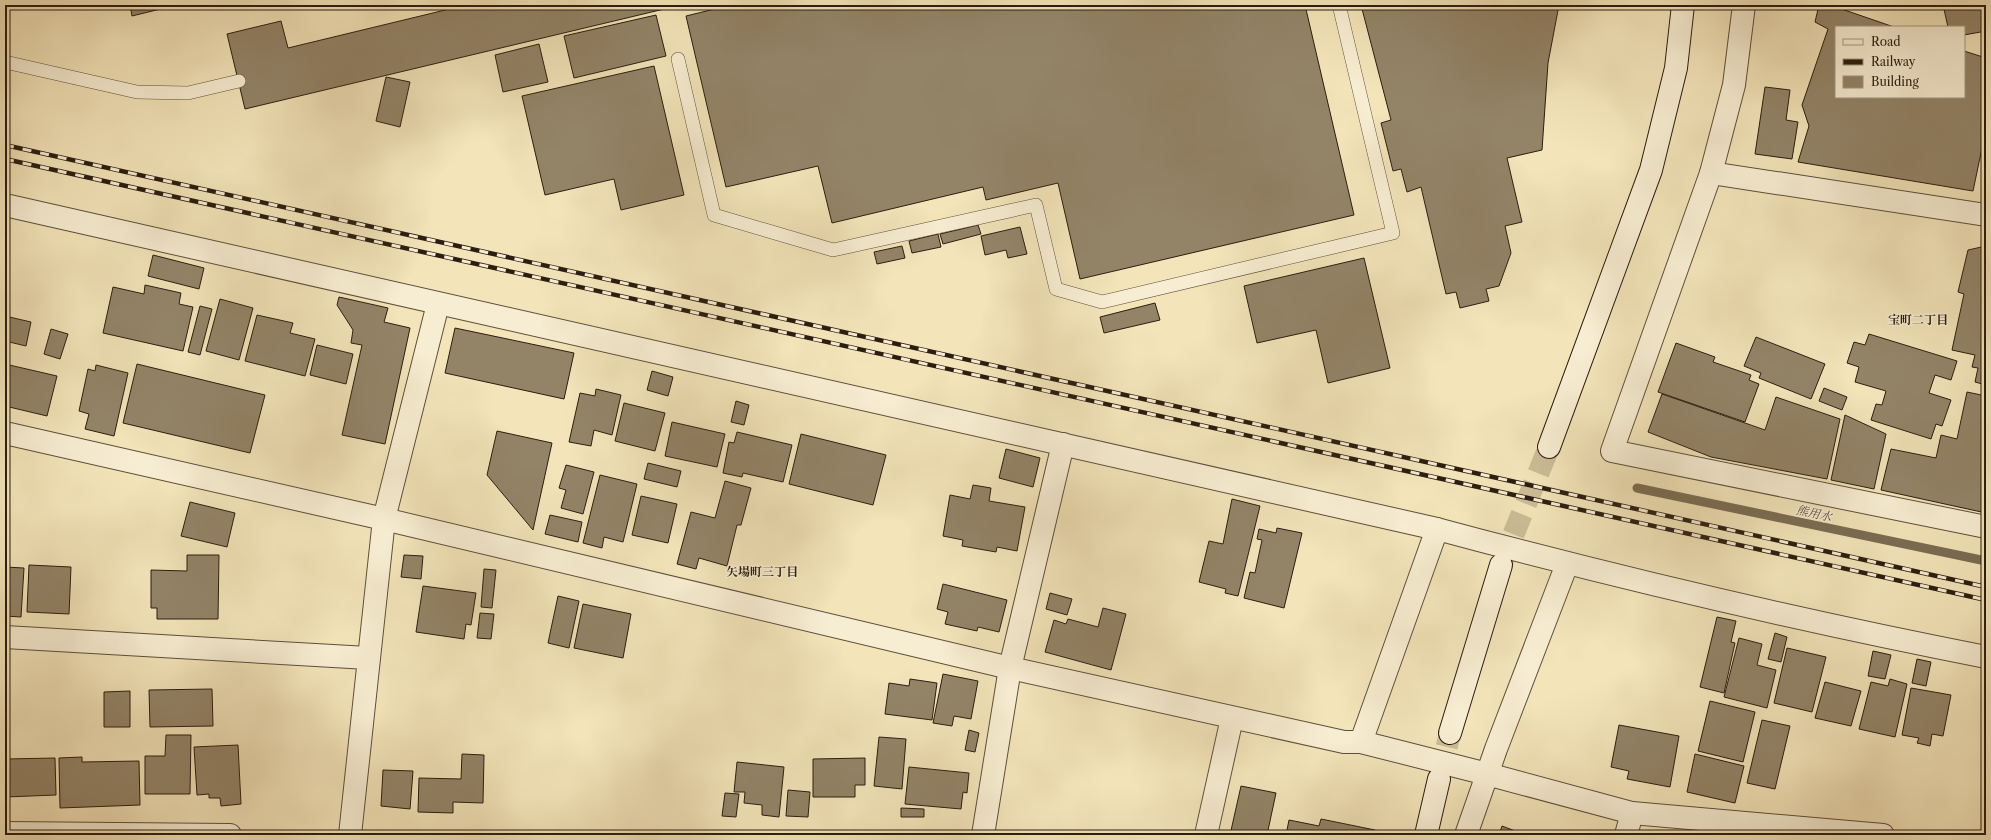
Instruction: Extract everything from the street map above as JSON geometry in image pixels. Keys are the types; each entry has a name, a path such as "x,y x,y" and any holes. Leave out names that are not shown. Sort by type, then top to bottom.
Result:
{"street":[{"path":"1549,447 1651,170 1676,68 1683,5"},
{"path":"1744,5 1734,84 1711,173 1612,450 1986,527"},
{"path":"1711,173 1986,215"},
{"path":"5,205 1063,444 1437,530 1567,564 1869,634 1986,658"},
{"path":"350,835 384,519 438,304"},
{"path":"5,433 384,519 1010,668 1344,742 1362,742 1632,813 1883,835"},
{"path":"983,835 1010,668 1063,444"},
{"path":"1362,742 1437,530"},
{"path":"1466,835 1487,774 1567,564"},
{"path":"1450,733 1501,565"},
{"path":"5,637 368,658"},
{"path":"1206,835 1232,718"},
{"path":"1426,835 1439,779"},
{"path":"1626,835 1632,813"},
{"path":"5,833 230,835"}],"lane":[{"path":"678,59 714,215 833,250 1036,206 1056,289 1102,302 1392,233 1339,5"},
{"path":"5,62 137,92 188,93 239,81"}],"building":[{"path":"130,5 177,5 132,16"},
{"path":"466,5 681,5 245,109 227,34 281,21 288,48"},
{"path":"731,5 1305,5 1354,215 1080,279 1058,183 986,200 983,187 832,223 818,166 726,187 686,16"},
{"path":"1361,5 1559,5 1548,63 1542,150 1507,158 1522,222 1505,226 1511,253 1499,286 1486,289 1489,301 1460,308 1456,292 1446,294 1421,187 1407,192 1401,169 1393,171 1381,123 1391,120"},
{"path":"1819,5 1830,5 1891,26 1835,26 1835,98 1965,98 1965,51 1986,58 1986,88 1984,95 1986,95 1986,129 1973,191 1798,162 1809,126 1802,105 1828,29 1815,22"},
{"path":"1943,5 1986,5 1986,31 1965,35 1965,26 1948,26"},
{"path":"656,15 666,56 574,78 564,36"},
{"path":"539,44 548,82 503,92 495,55"},
{"path":"654,66 684,195 621,210 614,179 545,195 522,96"},
{"path":"386,77 410,82 400,127 376,121"},
{"path":"1765,87 1790,90 1786,120 1798,122 1792,159 1755,154"},
{"path":"978,225 981,234 943,244 940,234"},
{"path":"1020,227 1027,254 1008,258 1006,250 985,255 981,236"},
{"path":"938,234 941,247 912,253 909,241"},
{"path":"902,246 905,258 877,264 874,252"},
{"path":"1986,246 1986,385 1975,382 1978,368 1972,367 1975,355 1952,350 1964,294 1958,292 1968,250"},
{"path":"153,255 204,268 199,289 148,276"},
{"path":"1364,258 1390,368 1328,383 1316,330 1257,343 1244,286"},
{"path":"145,285 181,293 179,304 193,307 183,351 103,333 113,287 144,294"},
{"path":"339,297 388,308 384,322 410,328 385,444 342,435 362,345 351,343 353,330 337,305"},
{"path":"220,299 253,308 239,360 206,351"},
{"path":"1155,303 1160,320 1104,333 1100,317"},
{"path":"200,306 212,309 200,355 188,352"},
{"path":"257,315 293,323 290,333 315,339 305,376 245,361"},
{"path":"5,316 31,322 26,346 5,341"},
{"path":"455,328 574,353 564,399 445,373"},
{"path":"51,329 68,334 60,359 44,354"},
{"path":"1869,334 1957,361 1951,380 1935,375 1929,393 1951,400 1942,426 1936,424 1931,439 1871,420 1876,404 1882,405 1886,391 1855,382 1859,367 1847,363 1854,342 1865,345"},
{"path":"1756,337 1825,364 1811,399 1759,378 1761,373 1744,366"},
{"path":"1676,343 1715,357 1713,362 1751,375 1749,380 1759,384 1745,422 1658,392"},
{"path":"317,345 353,354 346,384 310,375"},
{"path":"5,364 57,376 47,416 5,406"},
{"path":"137,364 265,395 250,453 123,423"},
{"path":"96,365 128,373 114,436 85,429 89,414 79,411 88,369 95,371"},
{"path":"652,371 673,377 668,396 647,390"},
{"path":"1824,388 1847,397 1842,410 1819,401"},
{"path":"596,389 621,395 612,435 594,430 591,446 569,442 580,393 595,396"},
{"path":"1967,392 1986,396 1986,513 1881,490 1891,449 1936,458 1941,435 1957,439"},
{"path":"1662,394 1765,430 1776,397 1840,419 1827,479 1711,457 1648,432"},
{"path":"736,401 749,405 744,425 731,422"},
{"path":"624,403 665,413 655,451 615,441"},
{"path":"1845,415 1886,434 1874,489 1831,480"},
{"path":"672,422 725,434 717,467 665,456"},
{"path":"497,431 552,443 533,530 487,475"},
{"path":"737,432 792,445 783,482 743,473 742,477 723,473 729,442 734,443"},
{"path":"801,434 886,455 873,505 789,484"},
{"path":"1006,449 1040,458 1033,487 999,478"},
{"path":"648,463 681,471 677,487 644,479"},
{"path":"566,465 594,472 583,514 561,508 566,490 559,488"},
{"path":"600,475 637,484 623,542 604,537 602,548 583,543"},
{"path":"725,481 751,488 741,525 737,525 727,566 699,558 696,569 677,564 691,512 715,518"},
{"path":"973,485 991,488 989,501 1025,507 1017,551 997,547 996,552 962,546 963,540 943,536 950,495 970,499"},
{"path":"641,496 677,504 668,543 632,535"},
{"path":"1232,499 1260,506 1238,596 1225,593 1226,589 1199,582 1209,541 1223,544"},
{"path":"190,502 235,513 227,547 181,536"},
{"path":"550,515 582,522 578,542 545,534"},
{"path":"1277,528 1302,533 1284,608 1244,598 1250,572 1255,573 1262,540 1257,539 1259,529 1276,533"},
{"path":"187,555 219,555 218,619 157,619 157,608 151,608 151,570 187,571"},
{"path":"404,555 423,556 421,579 401,577"},
{"path":"29,565 71,567 69,614 27,612"},
{"path":"5,567 24,568 21,617 5,616"},
{"path":"484,569 496,570 492,608 481,607"},
{"path":"943,584 1007,600 999,632 978,627 977,631 945,624 948,612 937,609"},
{"path":"423,586 476,593 471,625 466,624 464,639 416,632"},
{"path":"1050,593 1072,599 1067,615 1046,609"},
{"path":"558,596 579,601 569,648 548,643"},
{"path":"583,604 631,614 623,658 574,648"},
{"path":"1103,608 1126,614 1111,670 1045,652 1054,620 1066,624 1068,619 1098,627"},
{"path":"480,613 494,614 491,639 477,638"},
{"path":"1717,617 1736,621 1731,642 1735,643 1724,693 1700,687"},
{"path":"1775,633 1787,637 1781,662 1768,659"},
{"path":"1739,638 1762,644 1757,665 1776,670 1767,708 1724,697"},
{"path":"1787,648 1826,657 1812,712 1774,703"},
{"path":"1873,651 1891,655 1885,679 1868,676"},
{"path":"1917,659 1931,662 1926,686 1912,683"},
{"path":"943,674 978,681 971,719 954,716 952,726 933,723"},
{"path":"910,679 937,683 932,720 885,714 889,683 909,686"},
{"path":"1890,679 1907,684 1895,737 1859,729 1871,682 1888,686"},
{"path":"1825,682 1861,691 1851,726 1815,718"},
{"path":"1911,688 1951,695 1943,736 1932,734 1930,746 1917,743 1919,738 1902,735"},
{"path":"212,689 213,726 150,727 149,690"},
{"path":"130,691 130,727 104,727 104,692"},
{"path":"1710,701 1755,712 1743,762 1698,751"},
{"path":"1762,720 1790,726 1775,789 1747,783"},
{"path":"1619,725 1679,736 1670,787 1627,779 1629,771 1611,767"},
{"path":"969,730 979,733 975,752 965,750"},
{"path":"166,735 191,735 190,794 145,794 145,756 165,756"},
{"path":"879,737 906,739 902,789 874,786"},
{"path":"238,745 241,804 221,806 220,798 209,798 209,794 197,795 194,747"},
{"path":"462,754 484,755 483,803 453,802 453,813 418,812 419,778 461,779"},
{"path":"1695,754 1744,766 1735,803 1687,792"},
{"path":"82,757 82,762 139,761 140,805 60,808 59,758"},
{"path":"55,758 56,795 5,797 5,759"},
{"path":"865,758 865,785 855,785 855,797 813,797 813,759"},
{"path":"737,762 784,767 779,817 762,815 762,805 744,803 745,792 734,792"},
{"path":"909,767 969,773 967,793 963,792 961,809 905,804"},
{"path":"383,770 413,771 410,809 381,806"},
{"path":"1241,786 1276,793 1267,835 1230,835"},
{"path":"788,790 810,792 808,817 786,816"},
{"path":"725,793 739,794 736,817 722,816"},
{"path":"901,808 924,809 924,817 901,817"},
{"path":"1321,819 1375,830 1374,835 1286,835 1289,820 1319,826"},
{"path":"1502,826 1526,835 1499,835"}],"waterway":[{"name":"熊用水","path":"1637,488 1986,561"}],"tunnel":[{"path":"1501,565 1549,447"},
{"path":"1439,779 1450,733"}],"railway":[{"path":"5,145 1986,587"},
{"path":"5,159 1986,600"}],"district":[{"name":"宝町二丁目","path":"1918,319"},
{"name":"矢場町三丁目","path":"762,571"}]}
